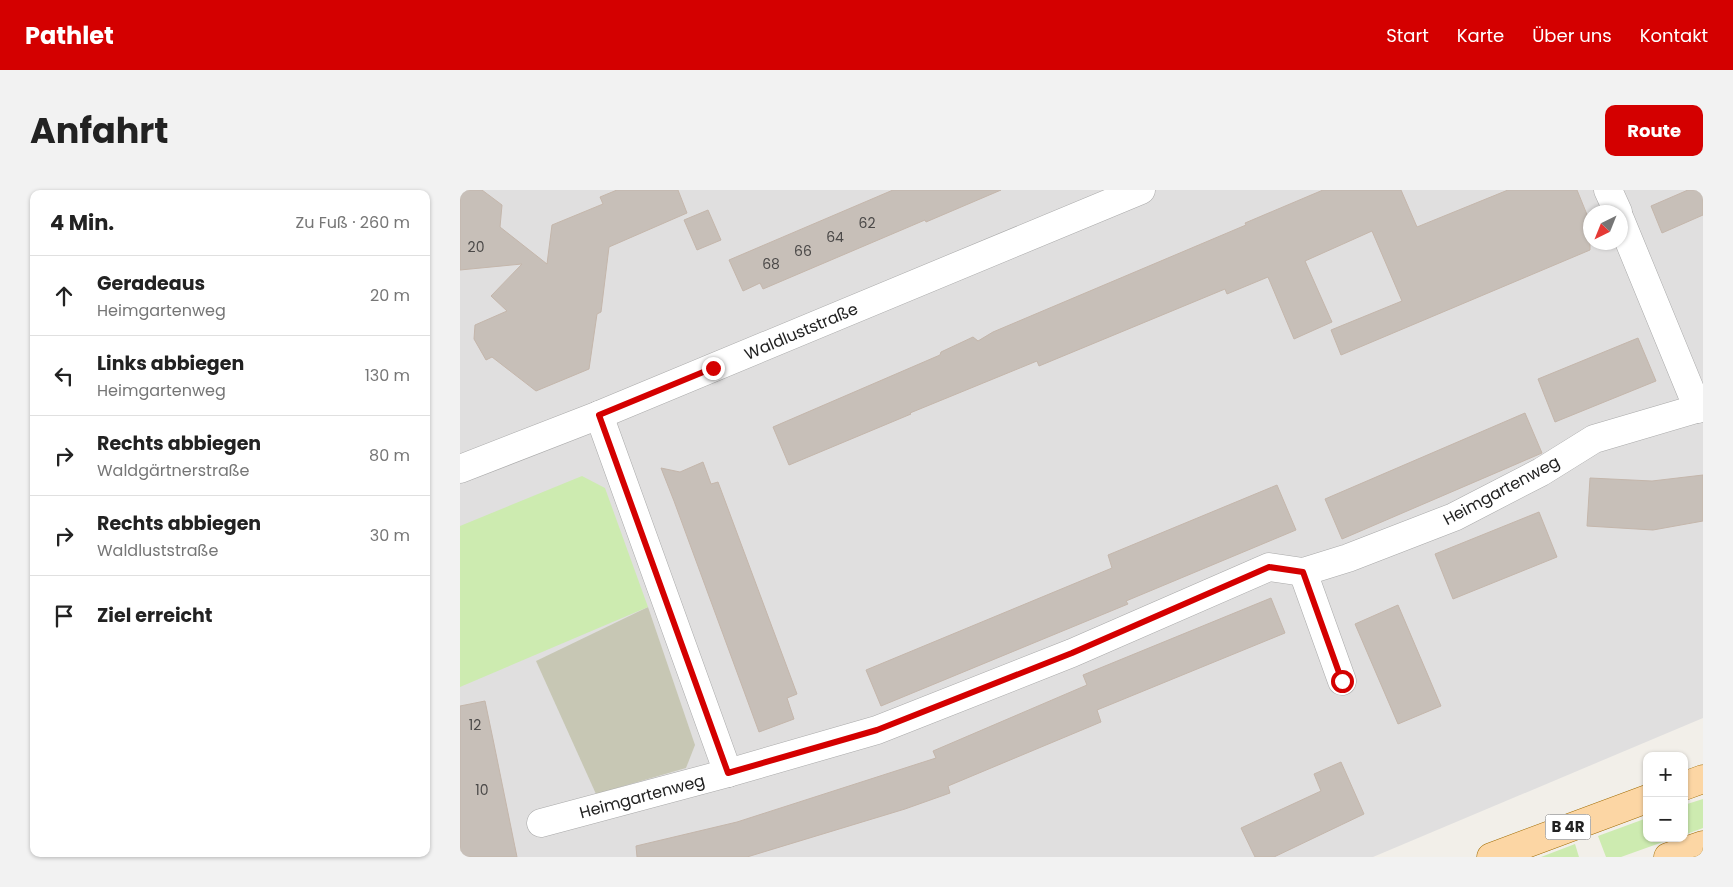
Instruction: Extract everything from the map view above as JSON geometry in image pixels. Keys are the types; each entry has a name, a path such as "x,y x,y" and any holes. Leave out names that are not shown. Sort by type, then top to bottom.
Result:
{"main road":[{"path":"1688,785 1703,779"},
{"name":"B 4R","path":"1490,857 1643,800"},
{"path":"1668,857 1703,844"}],"street":[{"name":"Waldluststraße","path":"460,469 599,415 1141,190"},
{"path":"1608,190 1615,205"},
{"name":"Heimgartenweg","path":"541,823 728,773 877,730 1072,653 1269,567 1303,572 1348,558 1454,517 1541,472 1594,438 1700,408 1628,239"},
{"path":"599,415 728,773"},
{"path":"1303,572 1342,681"}],"shaded area":[{"path":"460,190 1703,190 1703,718 1373,857 460,857"},
{"path":"648,607 695,745 686,768 596,794 536,661"}],"green space":[{"path":"582,476 605,488 648,607 460,687 460,526"},
{"path":"1703,799 1703,828 1688,834 1688,804"},
{"path":"1643,819 1643,842 1663,842 1621,857 1606,857 1598,836"},
{"path":"1575,844 1579,857 1541,857"}],"building":[{"path":"460,190 482,190 502,205 500,227 547,264 552,225 603,204 600,197 617,190 678,190 687,213 609,247 601,312 597,314 589,369 536,391 492,357 486,360 474,339 475,325 507,311 491,296 522,264 460,270"},
{"path":"893,190 1001,190 763,289 760,283 743,291 729,260"},
{"path":"1323,190 1401,190 1417,227 1508,190 1577,190 1583,205 1583,250 1590,250 1341,355 1331,330 1402,301 1372,231 1305,261 1332,322 1294,339 1268,277 1227,294 1225,289 1039,366 1037,361 789,465 773,427 940,355 941,352 973,337 978,341 993,332 1246,225 1245,223"},
{"path":"1688,190 1703,190 1703,215 1662,233 1651,206"},
{"path":"708,210 721,240 697,250 684,220"},
{"path":"1638,338 1656,381 1555,422 1538,379"},
{"path":"1525,413 1542,453 1342,539 1325,499"},
{"path":"703,462 711,484 718,482 797,694 787,698 794,719 759,732 661,468 680,472"},
{"path":"1703,475 1703,521 1653,530 1587,526 1590,478 1652,481"},
{"path":"1277,485 1296,530 1126,601 1128,604 881,706 866,670 1112,568 1108,555"},
{"path":"1539,512 1557,557 1453,599 1435,554"},
{"path":"1271,598 1285,633 1097,710 1101,722 948,786 950,793 905,809 747,857 637,857 636,846 737,822 936,758 933,751 1087,685 1083,675"},
{"path":"1398,605 1441,706 1398,724 1355,624"},
{"path":"485,701 517,857 460,857 460,706"},
{"path":"1341,762 1364,814 1274,857 1255,857 1241,828 1321,791 1314,774"}],"route":[{"path":"713,368 599,415 728,773 877,730 1072,653 1269,567 1303,572 1342,681"}]}
